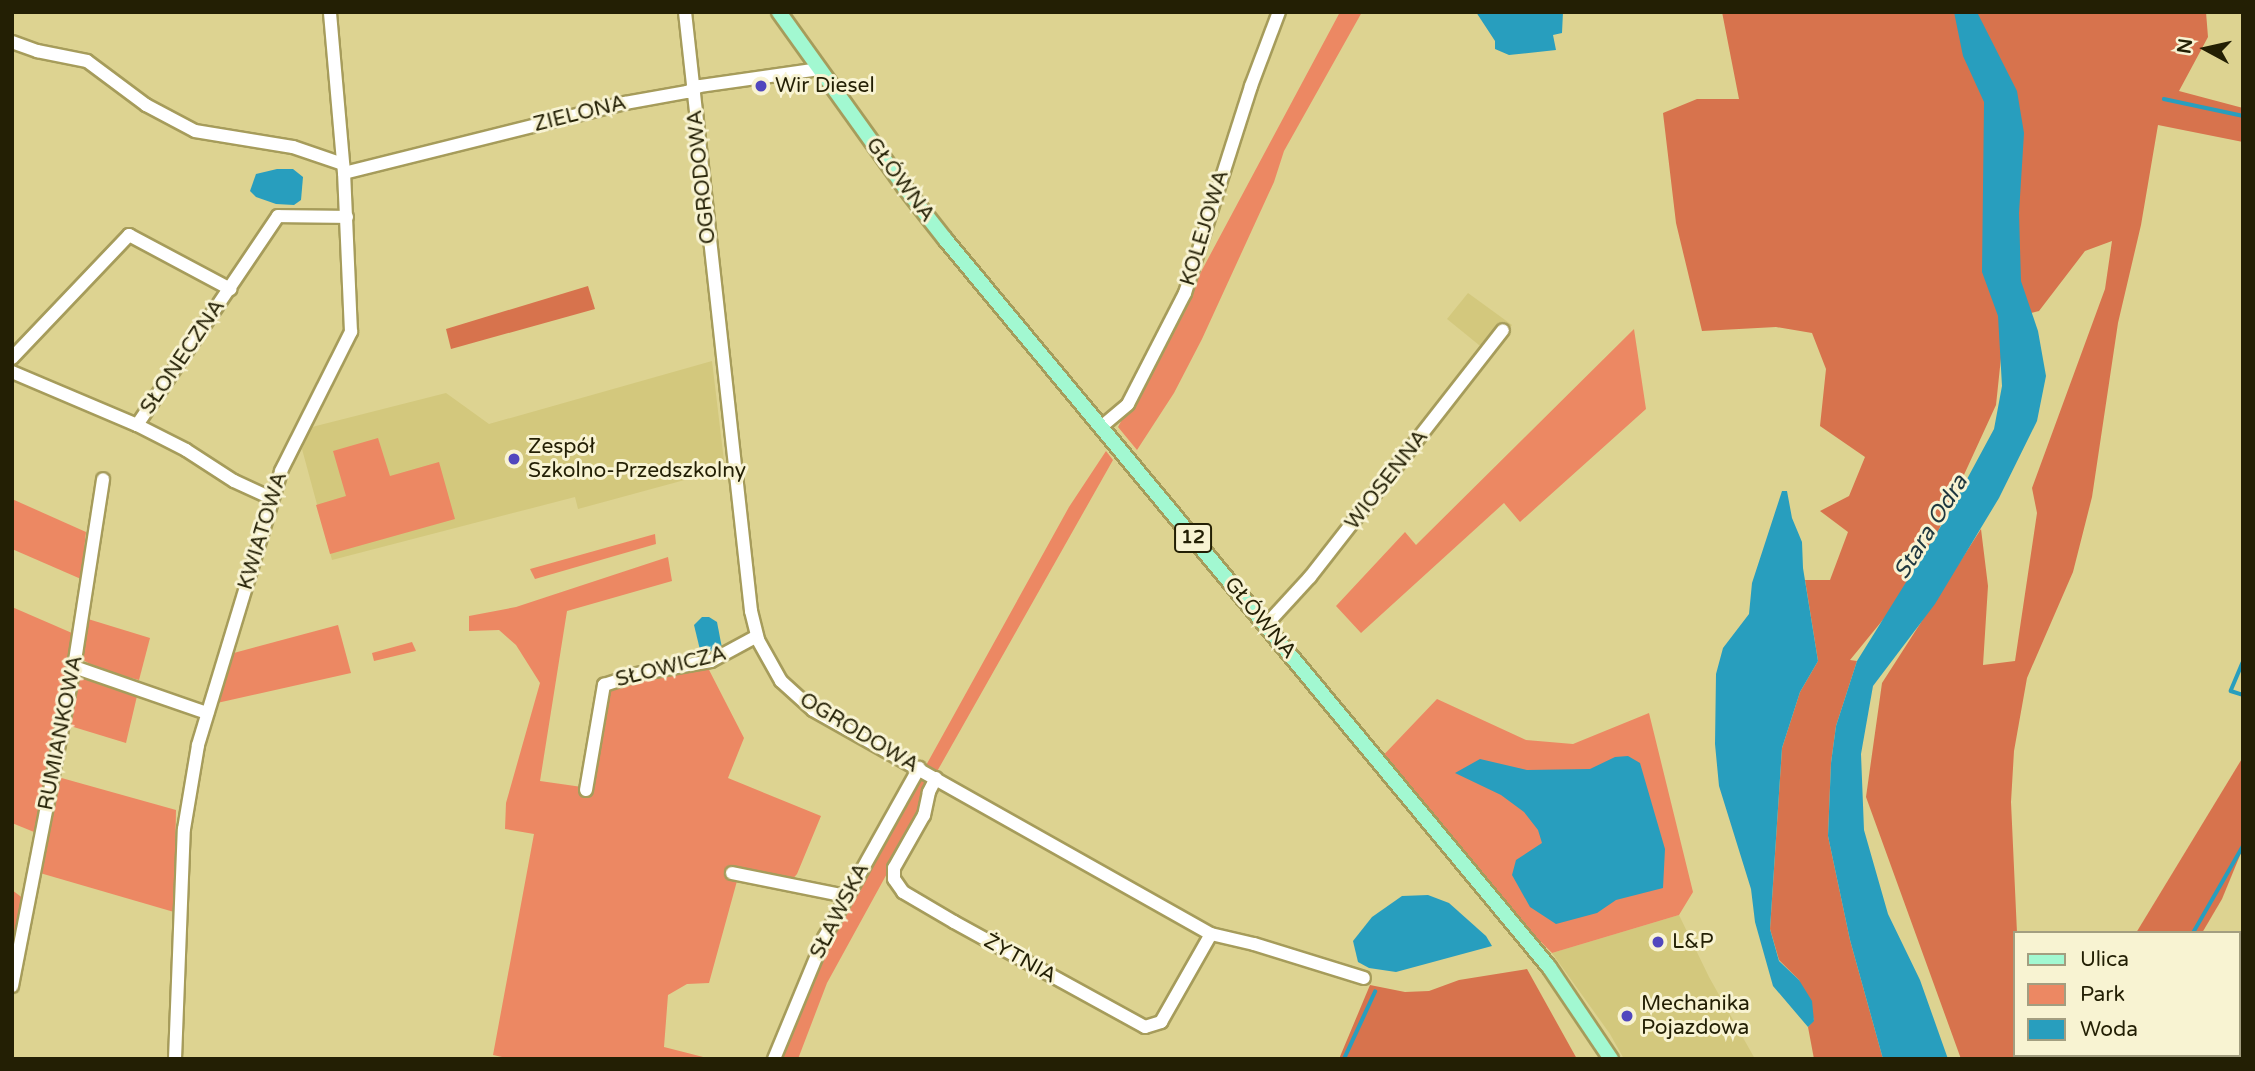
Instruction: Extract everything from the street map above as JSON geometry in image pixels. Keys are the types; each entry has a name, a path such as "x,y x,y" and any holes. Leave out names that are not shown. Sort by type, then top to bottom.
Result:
{"main road":[{"name":"GŁÓWNA","path":"779,12 905,188 1549,967 1611,1059"}],"street":[{"name":"KWIATOWA","path":"175,1059 184,829 191,776 271,498 281,471 351,332 343,168 330,12"},
{"name":"OGRODOWA","path":"685,12 741,527 757,636 768,661 794,695 813,710 1211,934 1254,944 1364,978"},
{"name":"KOLEJOWA","path":"1101,426 1128,404 1185,293 1251,86 1279,12"},
{"path":"12,42 24,48 87,61 146,105 195,131 293,148 343,168"},
{"name":"ZIELONA","path":"343,168 625,103 819,69"},
{"name":"SŁONECZNA","path":"137,425 278,216 346,217"},
{"name":"SŁONECZNA","path":"12,358 129,235 230,289"},
{"name":"WIOSENNA","path":"1266,625 1277,616 1367,506 1503,330"},
{"name":"SŁONECZNA","path":"12,372 137,425 186,450 234,481 271,498"},
{"name":"RUMIANKOWA","path":"12,986 74,667 103,479"},
{"name":"SŁOWICZA","path":"586,790 604,685 637,674 711,660 757,636"},
{"path":"74,667 207,713"},
{"name":"SŁAWSKA","path":"774,1059 824,938 919,768"},
{"name":"ŻYTNIA","path":"936,778 929,792 924,815 894,867 894,879 903,892 954,922 1145,1027 1161,1022 1211,934"},
{"path":"732,873 846,897"}],"shaded area":[{"path":"1722,12 2206,12 2208,37 2179,91 2243,108 2243,142 2158,125 2141,225 2118,323 2092,497 2073,572 2027,678 2014,751 2011,802 2017,931 2014,931 2014,1057 2023,1059 1961,1059 1866,797 1882,683 1981,529 1988,586 1983,665 2015,661 2037,513 2032,488 2105,289 2112,241 2085,251 2039,311 2005,320 1996,405 1935,538 1895,605 1850,660 1857,661 1836,726 1831,763 1828,836 1850,940 1883,1059 1814,1059 1808,1027 1814,1020 1799,980 1779,960 1770,929 1782,748 1800,692 1818,661 1805,580 1830,580 1848,532 1820,511 1849,496 1865,457 1820,426 1826,369 1812,333 1776,327 1702,331 1676,223 1663,113 1697,99 1739,99"},
{"path":"588,286 595,309 451,349 446,329"},
{"path":"1468,293 1512,325 1490,354 1447,319"},
{"name":"Zespół Szkolno-Przedszkolny","path":"712,361 725,469 578,509 575,497 332,560 302,449 312,427 446,393 489,424"},
{"path":"2243,757 2243,848 2222,899 2203,931 2137,931"},
{"path":"1679,915 1709,977 1755,1059 1624,1059 1610,1034 1552,953"},
{"path":"1527,969 1577,1059 1339,1059 1370,985 1405,992 1429,991 1459,980"}],"green space":[{"path":"1340,12 1362,12 1284,151 1274,182 1202,339 1174,393 1137,450 1118,427"},
{"path":"1634,329 1646,409 1520,522 1504,503 1361,633 1336,606 1405,532 1416,545"},
{"path":"378,438 390,476 439,462 455,519 330,554 316,505 346,496 333,451"},
{"path":"1106,451 1113,460 926,791 923,808 827,983 798,1059 782,1059 820,961 867,872 1069,507"},
{"path":"12,499 86,532 81,579 12,549"},
{"path":"655,534 656,544 535,579 530,569"},
{"path":"668,557 672,581 567,611 540,781 589,788 607,690 621,684 707,666 744,738 728,778 821,816 797,874 783,890 737,881 709,983 687,984 668,995 664,1047 711,1059 511,1059 493,1055 534,834 505,829 506,803 540,683 516,645 499,630 469,631 469,616 516,607"},
{"path":"12,607 72,633 68,668 34,832 12,823"},
{"path":"88,619 150,638 139,680 101,670 83,660"},
{"path":"338,625 351,673 217,703 230,654"},
{"path":"412,642 416,651 374,661 372,653"},
{"path":"81,678 137,696 126,743 67,725 74,687"},
{"path":"1437,699 1526,740 1573,744 1649,713 1693,892 1679,915 1552,953 1454,855 1376,763"},
{"path":"58,777 176,810 174,912 40,873"},
{"path":"12,890 24,899 18,933 12,931"}],"water":[{"path":"1476,12 1563,12 1562,33 1553,35 1556,50 1509,55 1495,49 1495,41"},
{"path":"1954,12 1977,12 2017,91 2024,133 2019,213 2021,281 2038,331 2046,376 2037,421 1999,498 1935,604 1873,686 1861,754 1864,830 1888,914 1920,980 1948,1059 1883,1059 1850,940 1828,836 1831,763 1836,726 1857,661 1946,518 1994,429 2002,386 1998,316 1982,272 1984,102 1963,56"},
{"path":"277,169 293,169 303,177 301,200 294,205 276,204 256,197 250,191 256,174"},
{"path":"1782,491 1787,491 1792,518 1802,542 1803,568 1818,661 1800,692 1782,748 1770,929 1779,961 1799,980 1812,1001 1814,1021 1808,1027 1773,986 1755,922 1751,889 1719,786 1715,744 1716,674 1723,648 1749,614 1752,583"},
{"path":"702,617 709,617 717,622 722,648 701,654 694,625"},
{"path":"1628,756 1640,763 1665,849 1663,888 1616,900 1597,913 1556,924 1530,907 1512,875 1516,860 1542,843 1538,830 1524,812 1501,795 1455,773 1480,759 1527,770 1590,769 1615,757"},
{"path":"1428,895 1449,903 1486,936 1492,946 1396,972 1369,968 1358,962 1353,941 1372,917 1402,896"}],"waterway":[{"path":"2164,99 2243,116"},
{"path":"2243,663 2231,691 2243,695"},
{"path":"2194,931 2243,846"},
{"path":"1344,1059 1375,992"}],"place":[{"name":"Wir Diesel","path":"761,86"},
{"name":"Zespół Szkolno-Przedszkolny","path":"514,459"},
{"name":"L&P","path":"1658,942"},
{"name":"Mechanika Pojazdowa","path":"1627,1016"}],"water label":[{"name":"Stara Odra","path":"1931,527"}]}
